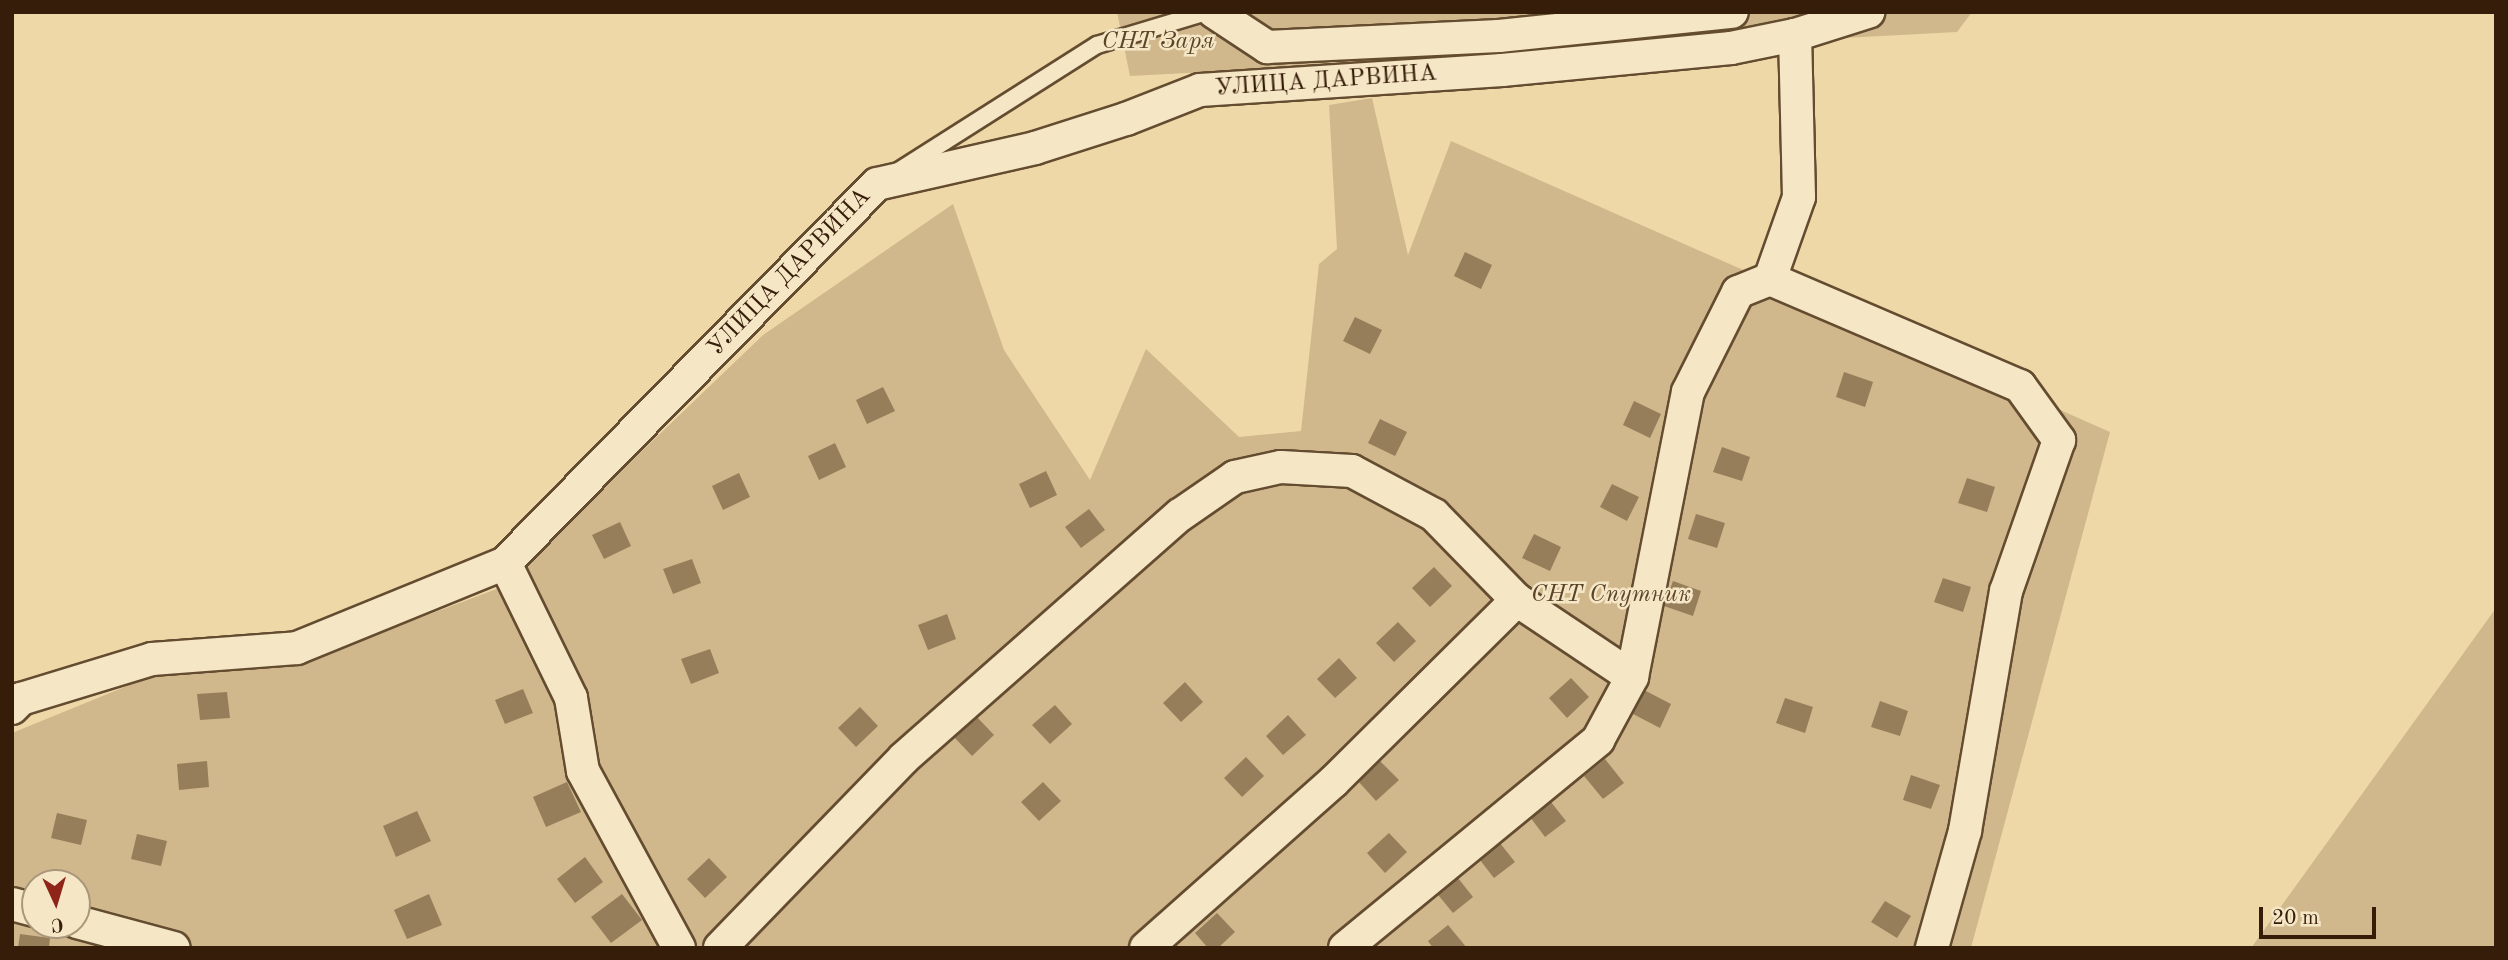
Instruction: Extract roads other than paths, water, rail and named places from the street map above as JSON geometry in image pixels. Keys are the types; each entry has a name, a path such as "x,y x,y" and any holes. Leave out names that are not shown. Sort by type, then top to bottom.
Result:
{"street":[{"path":"1214,12 1267,47 1498,24 1732,12"},
{"name":"УЛИЦА ДАРВИНА","path":"12,708 21,699 152,659 297,648 505,563 877,184 1035,148 1126,119 1200,90 1572,64 1731,48 1795,35 1868,12"},
{"path":"1770,279 1799,197 1795,35"},
{"path":"1345,948 1598,740 1632,677 1688,392 1738,292 1770,279 2020,386 2059,440 2006,591 1965,831 1931,948"},
{"path":"720,948 904,758 1180,515 1235,477 1281,467 1352,471 1434,515 1517,600 1632,677"},
{"path":"505,563 571,698 583,771 679,948"},
{"path":"1146,948 1333,782 1517,600"},
{"path":"91,926 174,948"}],"lane":[{"path":"877,184 1097,46 1206,12"}],"park label":[{"name":"СНТ Заря","path":"1158,43"},
{"name":"СНТ Спутник","path":"1611,596"}]}
